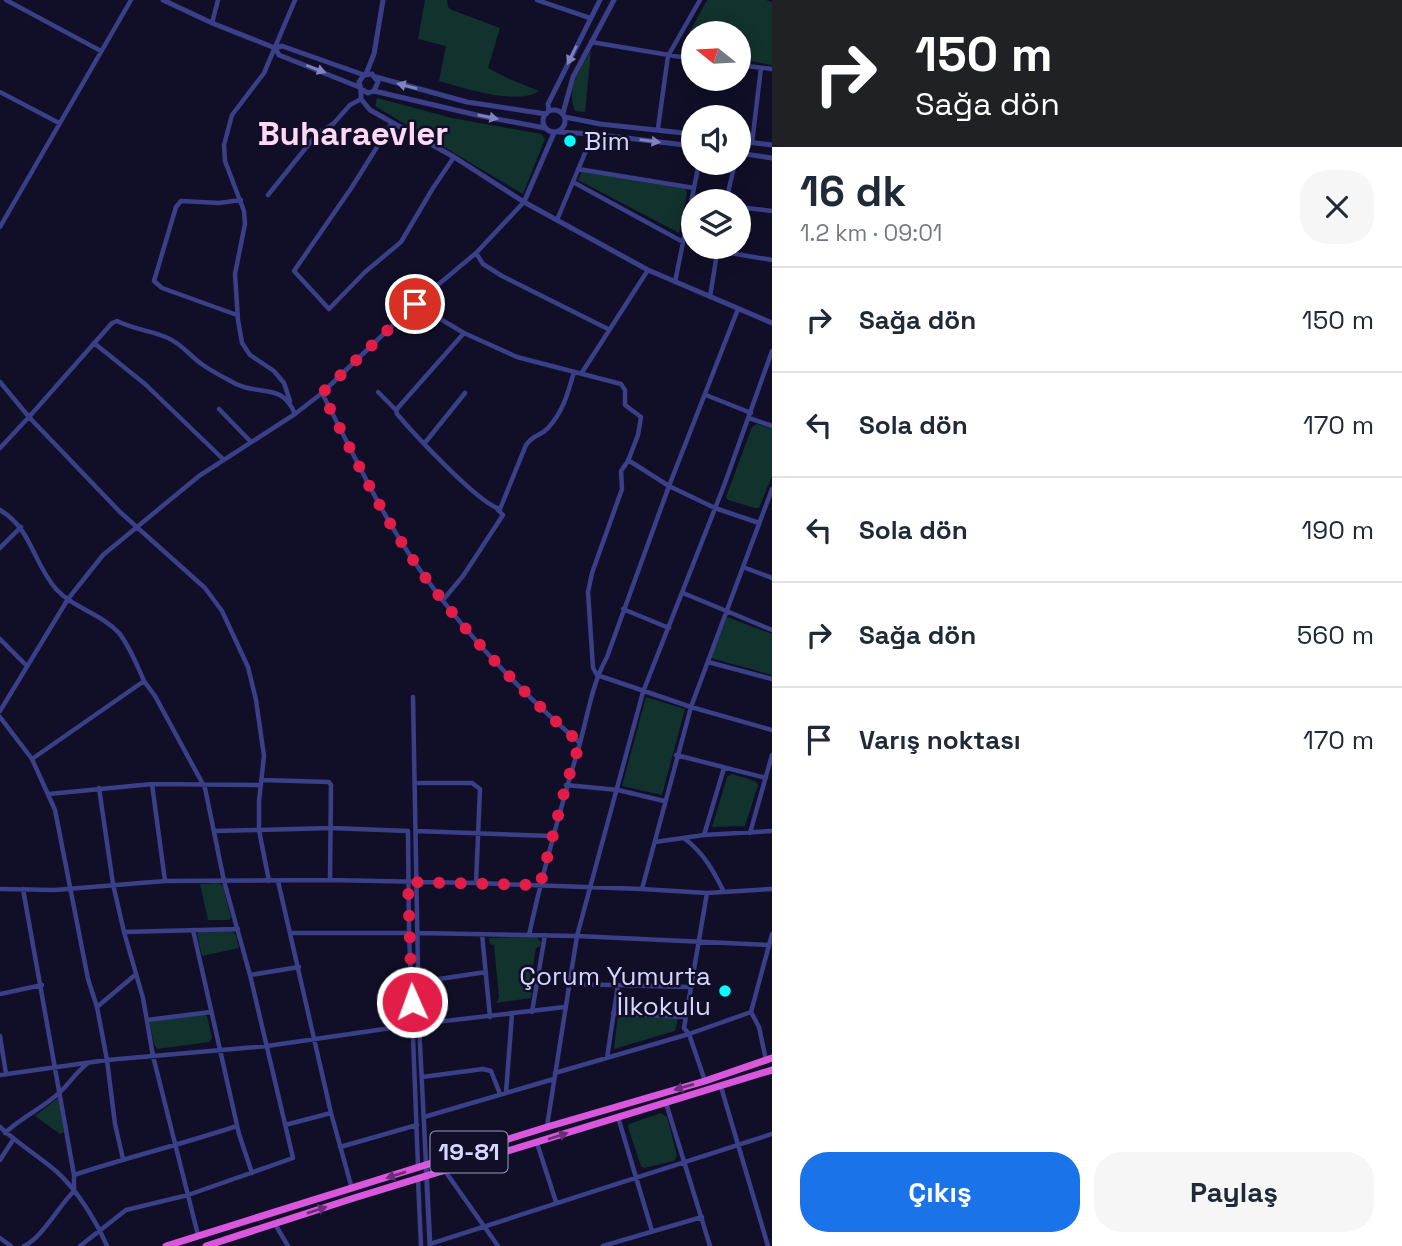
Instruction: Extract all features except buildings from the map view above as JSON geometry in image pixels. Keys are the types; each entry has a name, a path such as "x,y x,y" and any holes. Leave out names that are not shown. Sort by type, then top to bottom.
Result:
{"highway":[{"name":"19-81","path":"166,1246 769,1059"},
{"name":"19-81","path":"206,1246 772,1070"}],"street":[{"path":"6,0 101,51"},
{"path":"0,227 131,0"},
{"path":"163,0 274,48 279,55 368,93 374,91 556,132 681,145"},
{"path":"212,23 218,0"},
{"path":"295,0 264,74 232,115 226,131 225,161 240,200 245,224 235,274 237,315 242,343 250,355 274,370 284,383 295,414"},
{"path":"374,91 378,84 374,54 383,0"},
{"path":"537,0 602,23"},
{"path":"545,128 543,120 548,104 600,0"},
{"path":"0,711 68,599 103,555 199,476 295,414 322,393 415,304 476,253 524,202 556,132 565,124 564,115 573,77 614,0"},
{"path":"658,128 668,56 700,0"},
{"path":"591,43 681,58"},
{"path":"274,48 282,46 365,74 467,102 547,112 556,110 564,115 600,124 681,132"},
{"path":"374,54 360,79 361,99 370,110 524,202 648,270 772,323"},
{"path":"751,67 772,69"},
{"path":"761,68 752,143 772,145"},
{"path":"0,92 59,123"},
{"path":"268,195 317,134 333,124 350,105 361,99"},
{"path":"392,123 294,271 329,309 365,272 401,242 454,158"},
{"path":"556,220 593,134"},
{"path":"751,155 772,158"},
{"path":"578,169 694,188 697,175"},
{"path":"573,182 681,241"},
{"path":"237,315 162,289 154,281 176,207 181,201 219,203 240,200"},
{"path":"751,208 772,211"},
{"path":"675,282 681,252"},
{"path":"476,253 483,264 502,276 608,329"},
{"path":"751,256 772,260"},
{"path":"710,297 716,259"},
{"path":"581,374 648,270"},
{"path":"415,304 464,333 517,356 620,383 625,390 625,404 641,417 638,435 621,471 622,489 592,573 588,592 593,668 597,675 643,692 772,730"},
{"path":"529,935 552,836 597,675 607,657 669,486 738,309"},
{"path":"0,448 112,323 117,321 172,340 201,364 239,386 273,391 290,402"},
{"path":"396,410 464,333"},
{"path":"94,343 145,384 224,460"},
{"path":"547,1127 577,936 643,692 683,593 772,351"},
{"path":"496,508 500,509 532,436 545,432 564,407 574,372"},
{"path":"0,382 29,417 136,526 216,601 248,667 256,700 264,756 258,802 259,830 269,881"},
{"path":"378,392 424,444 503,515 463,576 443,600"},
{"path":"322,393 381,508 420,570 443,600 530,698 580,743"},
{"path":"424,444 465,393"},
{"path":"706,395 772,426"},
{"path":"219,409 251,442"},
{"path":"628,460 669,486 715,508 759,523"},
{"path":"642,889 691,707 772,489"},
{"path":"0,510 21,527 48,579 68,599 117,631 203,784 224,881 250,975 293,1158 188,1195 126,1210 80,1246"},
{"path":"0,548 21,527"},
{"path":"743,567 772,578"},
{"path":"683,593 772,630"},
{"path":"623,609 669,628"},
{"path":"0,639 27,666"},
{"path":"708,662 772,680"},
{"path":"32,759 144,681"},
{"path":"413,697 419,933 416,1125 422,1166 427,1177 430,1245 772,1134"},
{"path":"0,717 32,759 55,810 88,979 97,1007 123,1159"},
{"path":"676,755 766,778"},
{"path":"750,833 772,755"},
{"path":"704,835 724,768"},
{"path":"49,794 152,783 329,782 330,880"},
{"path":"152,783 165,881"},
{"path":"415,783 472,783 480,789 476,883"},
{"path":"566,785 618,789 664,801"},
{"path":"99,788 113,884 143,998 153,1056 198,1236"},
{"path":"214,831 331,828 408,831 409,933 424,1117 422,1166"},
{"path":"416,831 552,836"},
{"path":"655,842 704,835 772,831"},
{"path":"685,839 695,846 710,866 724,892"},
{"path":"0,889 70,888 165,881 330,880 540,885 707,894 772,890"},
{"path":"278,881 331,1113 352,1189"},
{"path":"23,889 74,1175 74,1191 60,1205 40,1235 24,1246"},
{"path":"705,1081 690,1034 684,1028 707,894"},
{"path":"124,932 238,929"},
{"path":"193,930 237,1126 252,1172"},
{"path":"290,933 409,933"},
{"path":"419,933 577,936 769,945"},
{"path":"482,934 490,1017"},
{"path":"769,1059 759,1027 751,1012 772,934"},
{"path":"533,1012 545,935"},
{"path":"250,975 299,967"},
{"path":"419,982 486,972"},
{"path":"97,1007 135,975"},
{"path":"0,994 41,985"},
{"path":"568,985 691,988"},
{"path":"607,1058 618,985"},
{"path":"0,1036 3,1074 107,1060 267,1046 416,1024 565,1007"},
{"path":"147,1020 211,1012"},
{"path":"424,1117 690,1034 751,1012"},
{"path":"613,1013 685,1017"},
{"path":"503,1093 512,1014"},
{"path":"5,1133 61,1092 88,1063"},
{"path":"422,1077 483,1069 491,1071 503,1093"},
{"path":"721,1087 768,1246"},
{"path":"666,1103 710,1246"},
{"path":"285,1125 331,1113"},
{"path":"618,1117 652,1231"},
{"path":"341,1147 416,1125"},
{"path":"74,1175 237,1126"},
{"path":"0,1127 13,1140 58,1172 101,1231 107,1246"},
{"path":"0,1160 13,1140"},
{"path":"537,1143 556,1203"},
{"path":"446,1171 498,1246"},
{"path":"418,1180 421,1246"},
{"path":"603,1246 702,1217"},
{"path":"274,1224 288,1246"},
{"path":"0,1238 11,1246"},
{"path":"630,1238 632,1246"}],"green space":[{"path":"425,0 447,0 448,7 452,10 500,28 488,68 539,91 518,97 504,96 439,81 446,46 418,39"},
{"path":"707,0 772,2 772,65 751,61 751,21 696,21"},
{"path":"591,50 585,112 575,111 572,103 573,87"},
{"path":"377,98 452,118 541,134 545,139 523,194 375,106"},
{"path":"582,171 685,189 681,189 679,233 578,180"},
{"path":"757,424 772,429 772,476 759,508 755,508 726,497 752,427"},
{"path":"727,617 772,634 772,675 711,658"},
{"path":"646,697 685,709 662,795 622,786"},
{"path":"732,774 755,781 758,785 745,826 712,827 727,777"},
{"path":"219,883 223,886 231,918 208,920 200,884"},
{"path":"200,931 232,931 236,935 239,948 202,956 197,934"},
{"path":"536,937 541,942 536,948 529,990 532,993 531,998 496,1003 499,998 494,945 490,944 489,938"},
{"path":"202,1014 207,1016 212,1038 209,1042 157,1049 149,1020"},
{"path":"618,1015 678,1018 675,1031 614,1049"},
{"path":"58,1098 64,1132 60,1134 35,1116"},
{"path":"661,1113 667,1117 677,1155 674,1161 644,1168 628,1127 629,1124"}],"place":[{"name":"Bim","path":"570,141"},
{"name":"Çorum Yumurta İlkokulu","path":"725,991"}],"district":[{"name":"Buharaevler","path":"353,133"}],"route":[{"path":"412,1002 408,882 540,885 580,743 553,721 501,667 459,620 420,570 381,508 322,393 415,304"}]}
